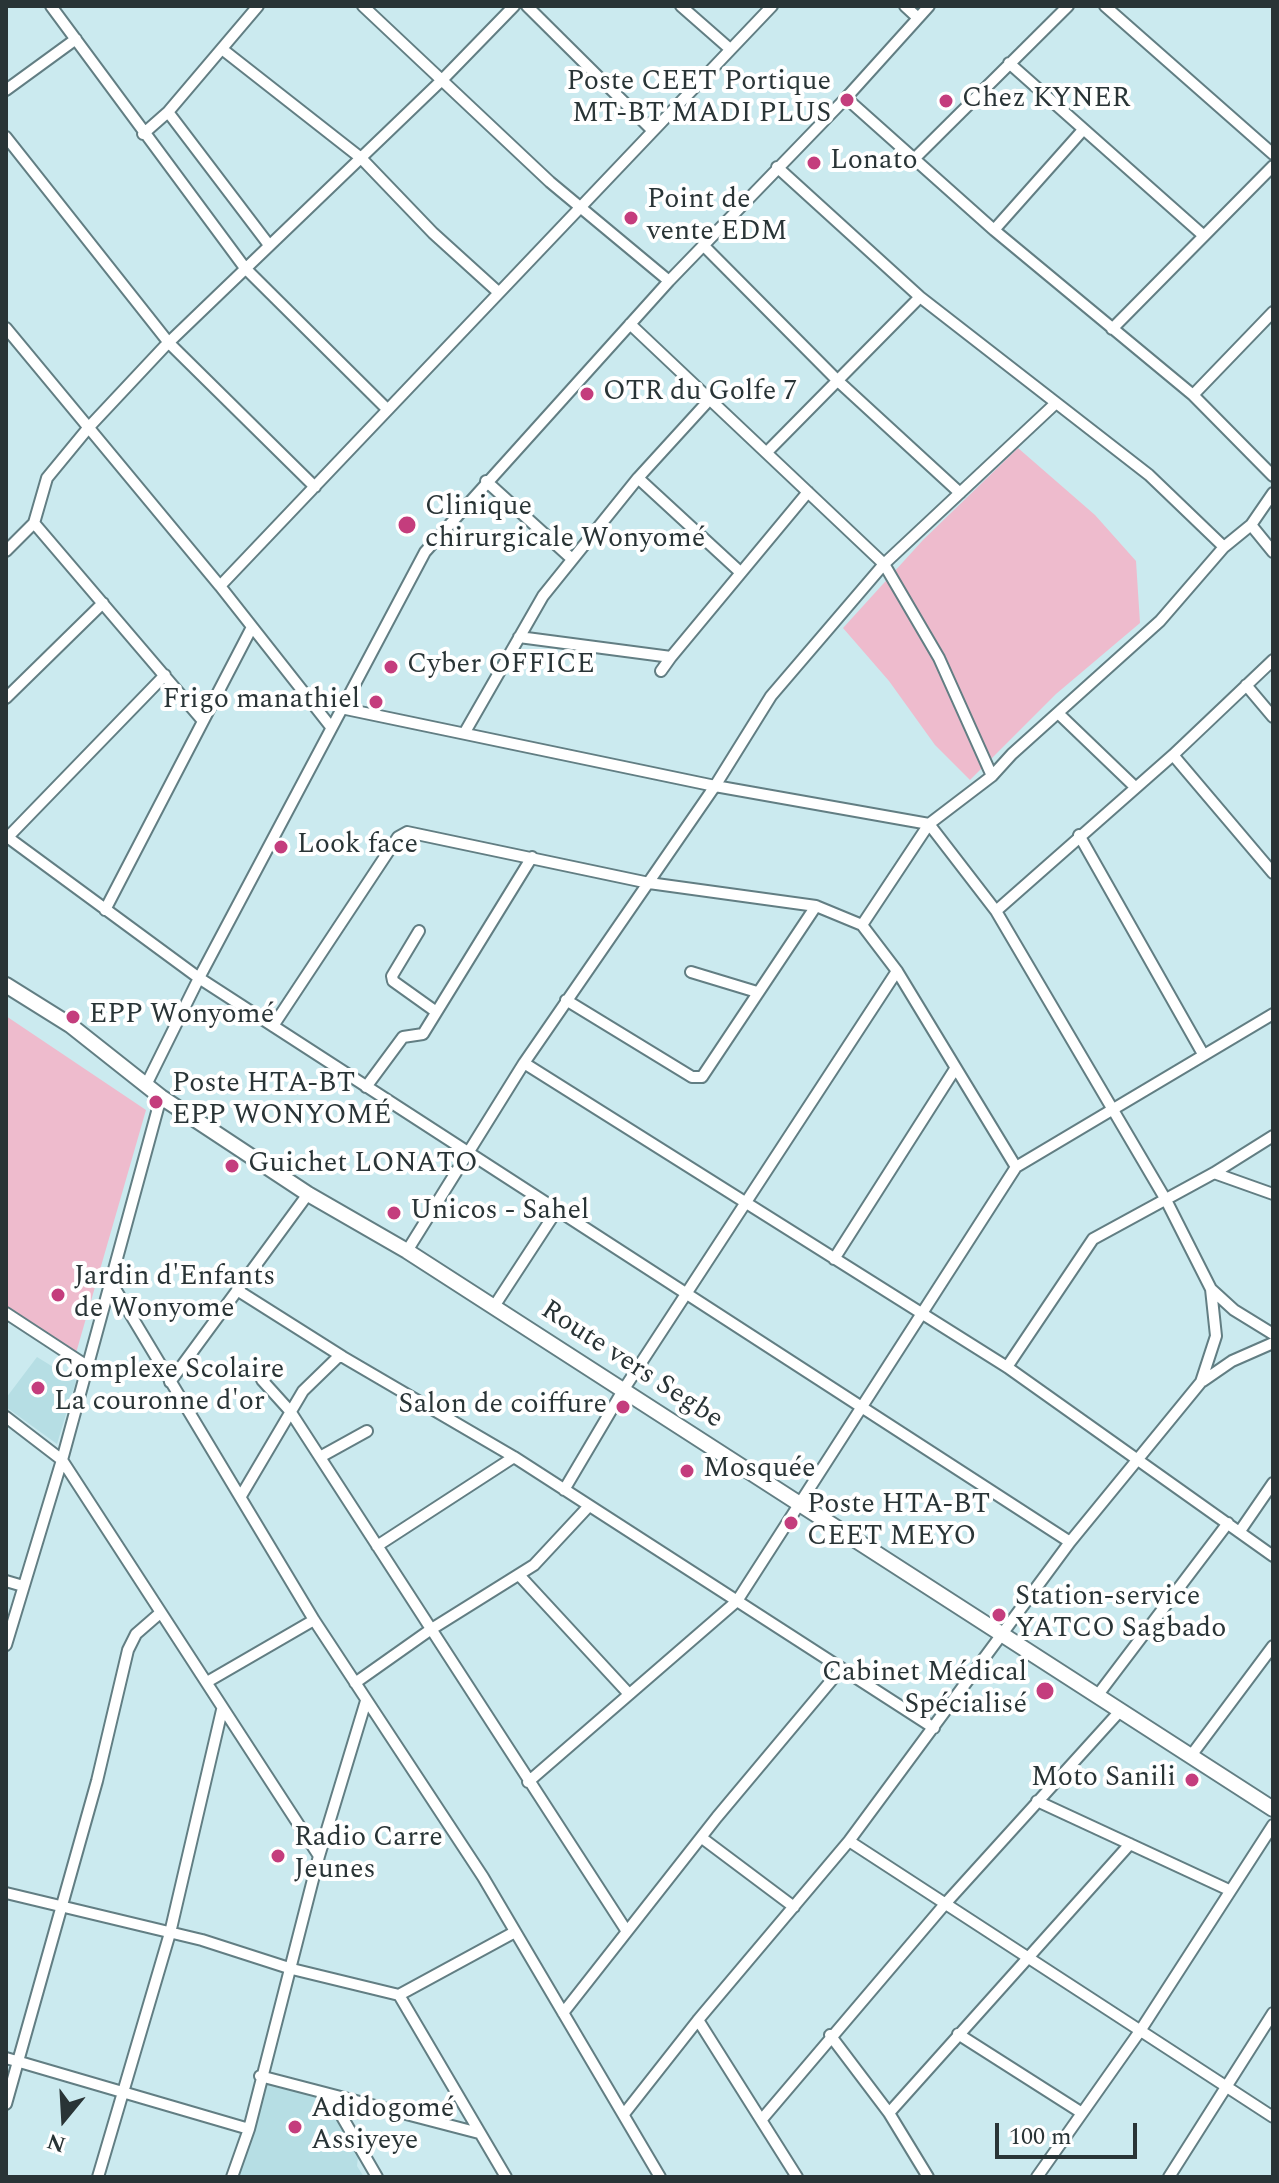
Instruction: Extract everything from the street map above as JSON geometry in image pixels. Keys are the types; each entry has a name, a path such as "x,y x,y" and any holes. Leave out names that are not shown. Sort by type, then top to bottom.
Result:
{"main road":[{"name":"Route vers Segbe","path":"6,985 70,1025 161,1097 308,1194 407,1251 1273,1809"}],"street":[{"path":"51,6 245,268 387,409"},
{"path":"143,134 168,112 258,6"},
{"path":"363,6 580,208 669,281"},
{"path":"6,551 34,523 47,478 89,427 169,343 443,79 514,6"},
{"path":"527,6 653,131"},
{"path":"681,6 730,49"},
{"path":"220,586 497,291 772,6"},
{"path":"905,6 918,18"},
{"path":"146,1085 199,978 425,552 669,281 846,98 929,6"},
{"path":"913,160 1068,6"},
{"path":"1105,6 1273,154"},
{"path":"6,90 76,39"},
{"path":"222,49 361,158 433,233 497,291"},
{"path":"1009,63 1082,131 1204,236"},
{"path":"846,98 994,230 1193,395 1273,476"},
{"path":"168,112 269,245"},
{"path":"994,230 1082,131"},
{"path":"6,137 169,343 315,487"},
{"path":"1112,329 1273,166"},
{"path":"777,167 920,297 1149,475 1224,547"},
{"path":"703,245 838,381 960,493"},
{"path":"767,452 920,297"},
{"path":"1193,395 1273,312"},
{"path":"630,324 884,564 939,658 992,776"},
{"path":"6,328 220,586 331,727"},
{"path":"465,732 543,596 638,478 711,398"},
{"path":"407,1251 524,1063 715,786 771,696 884,564 1056,403"},
{"path":"638,478 739,571"},
{"path":"486,481 572,559"},
{"path":"661,671 739,571 808,492"},
{"path":"862,925 929,824 992,776 1012,754 1160,621 1224,547 1251,525 1273,493"},
{"path":"34,523 203,721"},
{"path":"1251,525 1273,552"},
{"path":"6,698 103,603"},
{"path":"105,910 252,627"},
{"path":"519,637 671,657"},
{"path":"996,911 1134,786 1173,755 1273,660"},
{"path":"165,675 7,837 199,978 1070,1542"},
{"path":"1246,685 1273,717"},
{"path":"341,708 715,786 929,824 996,911 1166,1200 1211,1289 1216,1336 1201,1382"},
{"path":"1059,714 1134,786"},
{"path":"1173,755 1273,873"},
{"path":"273,1026 402,833 649,883 816,906 862,925 897,971 1016,1167"},
{"path":"1079,835 1203,1054"},
{"path":"366,1087 403,1037 423,1034 532,857"},
{"path":"566,1000 692,1077 702,1077 816,906"},
{"path":"419,931 392,976 393,981 435,1011"},
{"path":"564,1490 622,1392 897,971"},
{"path":"691,972 757,992"},
{"path":"528,1782 737,1601 1016,1167 1110,1108 1273,1014"},
{"path":"524,1063 1007,1367 1273,1556"},
{"path":"834,1259 955,1069"},
{"path":"6,1645 62,1460 161,1097"},
{"path":"1007,1367 1087,1245 1273,1136"},
{"path":"1214,1173 1273,1194"},
{"path":"170,1382 308,1194"},
{"path":"493,1308 557,1210"},
{"path":"111,1282 314,1620 456,1834 660,2177"},
{"path":"1211,1289 1234,1310 1273,1334"},
{"path":"237,1290 343,1357 514,1457 934,1728"},
{"path":"6,1313 87,1366"},
{"path":"624,2114 698,2020 849,1841 1070,1542 1201,1382 1232,1361 1273,1343"},
{"path":"241,1496 290,1411 311,1382 338,1357 343,1357"},
{"path":"262,1380 290,1411 626,1930"},
{"path":"6,1417 62,1460 159,1614 207,1682 222,1710 319,1856"},
{"path":"320,1457 367,1431"},
{"path":"377,1546 514,1457"},
{"path":"1240,1531 1273,1483"},
{"path":"355,1683 430,1630 534,1565 588,1507"},
{"path":"1097,1696 1228,1523"},
{"path":"519,1575 629,1694"},
{"path":"6,1581 23,1586"},
{"path":"6,2104 97,1781 131,1643 159,1614"},
{"path":"207,1682 314,1620"},
{"path":"1190,1757 1273,1646"},
{"path":"563,2013 626,1930 841,1669"},
{"path":"232,2177 249,2129 260,2076 292,1969 319,1856 366,1701"},
{"path":"98,2177 170,1933 222,1710"},
{"path":"763,2118 830,2035 1120,1711"},
{"path":"1037,1801 1229,1890"},
{"path":"1037,2177 1140,2031 1273,1825"},
{"path":"702,1838 794,1907"},
{"path":"849,1841 1273,2117"},
{"path":"889,2113 1130,1844"},
{"path":"6,1893 170,1933 292,1969 399,1995 513,1933"},
{"path":"399,1995 506,2177"},
{"path":"1169,2177 1273,2013"},
{"path":"698,2020 763,2118 797,2177"},
{"path":"958,2034 1082,2113"},
{"path":"830,2035 889,2113 928,2177"},
{"path":"6,2058 249,2129"},
{"path":"260,2076 479,2133"},
{"path":"330,2096 377,2177"}],"shaded area":[{"path":"1018,448 1095,515 1136,561 1140,623 1056,694 970,780 935,745 889,681 843,628 923,540"},
{"path":"6,1016 146,1110 76,1353 6,1307"},
{"name":"Complexe Scolaire La couronne d'or","path":"37,1357 76,1381 57,1444 6,1407 6,1398"},
{"name":"Adidogomé Assiyeye","path":"260,2079 328,2097 358,2157 357,2166 364,2177 235,2177"}],"place":[{"name":"Poste CEET Portique MT-BT MADI PLUS","path":"847,100"},
{"name":"Chez KYNER","path":"946,101"},
{"name":"Lonato","path":"814,163"},
{"name":"Point de vente EDM","path":"631,218"},
{"name":"OTR du Golfe 7","path":"587,394"},
{"name":"Clinique chirurgicale Wonyomé","path":"407,525"},
{"name":"Cyber OFFICE","path":"391,667"},
{"name":"Frigo manathiel","path":"376,702"},
{"name":"Look face","path":"281,847"},
{"name":"EPP Wonyomé","path":"73,1017"},
{"name":"Poste HTA-BT EPP WONYOMÉ","path":"156,1102"},
{"name":"Guichet LONATO","path":"232,1166"},
{"name":"Unicos - Sahel","path":"394,1213"},
{"name":"Jardin d'Enfants de Wonyome","path":"58,1295"},
{"name":"Complexe Scolaire La couronne d'or","path":"38,1388"},
{"name":"Salon de coiffure","path":"623,1407"},
{"name":"Mosquée","path":"687,1471"},
{"name":"Poste HTA-BT CEET MEYO","path":"791,1523"},
{"name":"Station-service YATCO Sagbado","path":"999,1615"},
{"name":"Cabinet Médical Spécialisé","path":"1045,1691"},
{"name":"Moto Sanili","path":"1192,1780"},
{"name":"Radio Carre Jeunes","path":"278,1856"},
{"name":"Adidogomé Assiyeye","path":"295,2127"}]}
